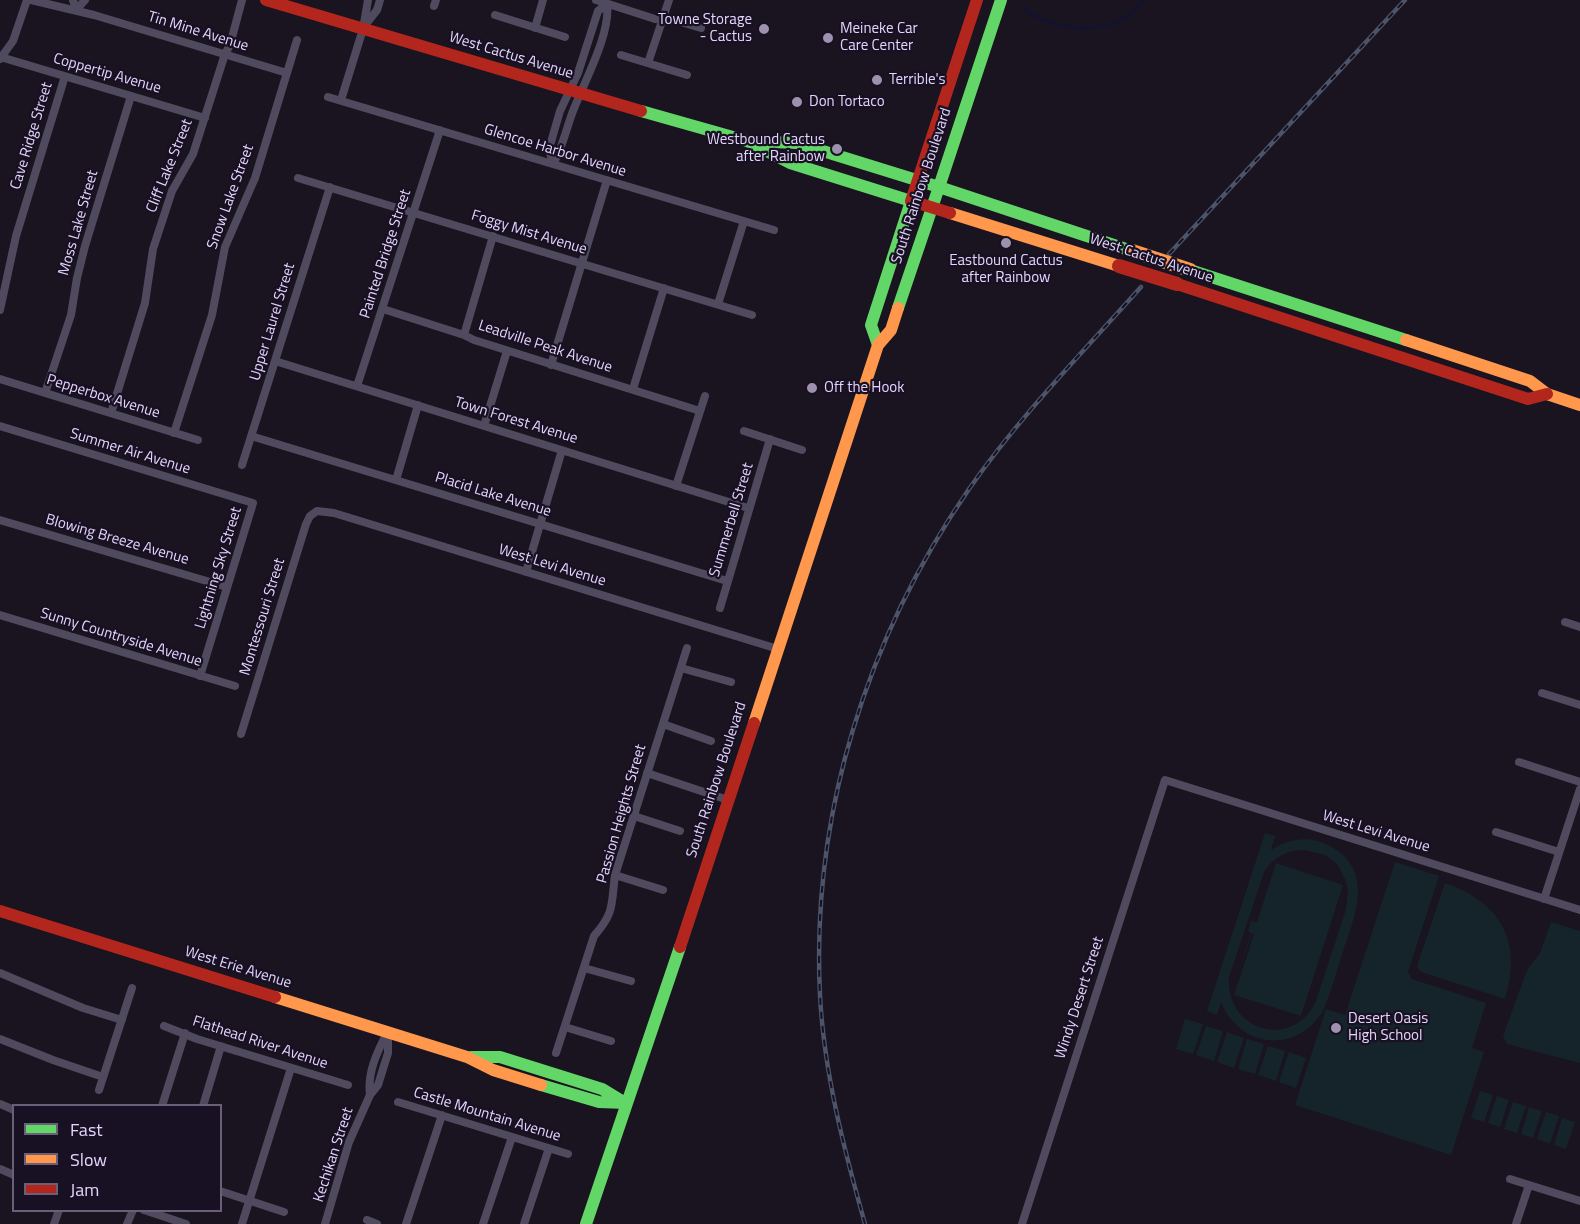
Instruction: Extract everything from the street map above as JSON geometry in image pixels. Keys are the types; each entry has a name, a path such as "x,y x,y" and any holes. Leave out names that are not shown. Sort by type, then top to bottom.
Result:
{"main road":[{"name":"West Cactus Avenue","path":"266,0 575,93 747,141 790,164 1177,284 1528,399 1547,394"},
{"name":"South Rainbow Boulevard","path":"878,345 871,325 977,0"},
{"name":"South Rainbow Boulevard","path":"586,1224 878,345 891,330 1001,0"},
{"name":"West Cactus Avenue","path":"747,141 797,143 939,187 1530,381 1547,394 1580,405"},
{"name":"West Erie Avenue","path":"0,911 467,1057 493,1070 599,1102 626,1103"}],"street":[{"name":"Tin Mine Avenue","path":"29,0 76,10 287,73"},
{"path":"0,58 13,41 29,0"},
{"path":"73,0 76,10"},
{"path":"76,10 85,0"},
{"name":"Cliff Lake Street","path":"111,413 145,303 153,249 159,230 172,191 193,153 243,0"},
{"path":"341,100 363,29 368,0"},
{"path":"363,29 377,10 380,0"},
{"path":"535,27 543,0"},
{"path":"596,0 655,19 674,20 701,28"},
{"path":"648,63 669,0"},
{"path":"553,164 560,152 575,93 589,76 603,35 609,15 607,4"},
{"path":"495,15 565,37"},
{"name":"Snow Lake Street","path":"174,433 212,315 225,247 255,178 297,40"},
{"path":"621,55 687,75"},
{"name":"Coppertip Avenue","path":"0,58 205,118"},
{"name":"Cave Ridge Street","path":"0,310 16,236 65,76"},
{"name":"Moss Lake Street","path":"45,393 71,315 84,246 131,96"},
{"name":"Glencoe Harbor Avenue","path":"328,97 774,230"},
{"name":"Painted Bridge Street","path":"357,386 440,130"},
{"name":"Foggy Mist Avenue","path":"298,178 752,315"},
{"path":"551,364 607,180"},
{"name":"Upper Laurel Street","path":"242,465 330,187"},
{"path":"718,304 744,221"},
{"path":"464,334 493,236"},
{"path":"633,389 664,288"},
{"name":"Leadville Peak Avenue","path":"383,309 464,334 474,340 507,351 700,411"},
{"path":"484,426 507,351"},
{"name":"Town Forest Avenue","path":"275,361 748,508"},
{"name":"Pepperbox Avenue","path":"0,379 198,440"},
{"path":"676,486 705,396"},
{"path":"396,480 418,405"},
{"name":"Summer Air Avenue","path":"0,426 253,503"},
{"path":"744,431 802,450"},
{"name":"Placid Lake Avenue","path":"251,436 727,581"},
{"name":"Summerbell Street","path":"720,608 770,440"},
{"path":"526,572 562,450"},
{"name":"Lightning Sky Street","path":"200,676 253,503"},
{"name":"West Levi Avenue","path":"317,511 334,513 778,649"},
{"name":"Montessouri Street","path":"241,734 306,524 310,516 317,511"},
{"name":"Blowing Breeze Avenue","path":"0,520 227,587"},
{"name":"Sunny Countryside Avenue","path":"0,615 235,686"},
{"path":"1565,622 1580,627"},
{"name":"Passion Heights Street","path":"556,1053 594,936 605,924 611,912 615,875 687,648"},
{"path":"681,668 731,682"},
{"path":"1542,693 1580,705"},
{"path":"663,724 711,741"},
{"path":"1519,762 1580,782"},
{"path":"647,773 728,800"},
{"name":"West Levi Avenue","path":"1165,780 1580,910"},
{"name":"Windy Desert Street","path":"1022,1224 1165,780"},
{"path":"1544,899 1580,789"},
{"path":"634,816 680,831"},
{"path":"1496,832 1559,852"},
{"path":"615,875 663,890"},
{"path":"584,968 631,981"},
{"path":"0,973 83,1008 122,1020"},
{"path":"99,1090 132,988"},
{"name":"Flathead River Avenue","path":"164,1026 348,1085"},
{"path":"565,1027 611,1041"},
{"name":"Kechikan Street","path":"325,1224 349,1142 370,1095 368,1083 378,1050 388,1032"},
{"path":"163,1104 185,1034"},
{"path":"0,1039 62,1064 103,1077"},
{"path":"203,1104 221,1046"},
{"path":"242,1224 291,1068"},
{"name":"Castle Mountain Avenue","path":"398,1102 568,1154"},
{"path":"406,1224 442,1115"},
{"path":"483,1224 512,1137"},
{"path":"524,1224 549,1148"},
{"path":"1510,1179 1580,1201"},
{"path":"1516,1224 1529,1185"},
{"path":"222,1192 284,1212"},
{"path":"150,1212 186,1224"},
{"path":"366,1220 377,1224"}],"shaded area":[{"path":"1265,833 1275,836 1271,850 1284,843 1306,839 1328,845 1343,855 1352,867 1357,880 1356,909 1326,1004 1312,1025 1299,1034 1284,1039 1269,1040 1255,1037 1241,1029 1230,1018 1221,1002 1217,1015 1207,1011","holes":["1305,850 1325,855 1338,865 1348,891 1346,909 1316,1001 1305,1017 1292,1026 1277,1030 1262,1028 1249,1022 1238,1011 1231,996 1229,977 1264,872 1277,858 1292,851"]},
{"path":"1395,862 1439,876 1408,972 1412,979 1486,1003 1472,1048 1484,1052 1451,1155 1295,1105 1326,1009 1345,1015"},
{"path":"1276,863 1343,885 1301,1016 1234,995 1254,934 1252,933 1235,983 1251,933 1248,931 1251,921 1257,922"},
{"path":"1445,883 1481,901 1503,927 1509,942 1511,960 1505,999 1421,972 1417,966"},
{"path":"1551,922 1580,931 1580,1063 1507,1044 1503,1036 1524,978 1540,953"},
{"path":"1185,1019 1203,1024 1193,1054 1176,1049"},
{"path":"1206,1026 1223,1031 1214,1061 1196,1055"},
{"path":"1227,1032 1244,1038 1234,1068 1217,1062"},
{"path":"1247,1039 1264,1044 1255,1074 1238,1069"},
{"path":"1268,1046 1285,1051 1276,1081 1258,1075"},
{"path":"1289,1052 1306,1058 1296,1088 1279,1082"},
{"path":"1480,1091 1493,1095 1484,1122 1471,1118"},
{"path":"1497,1096 1509,1100 1500,1127 1488,1123"},
{"path":"1513,1102 1526,1106 1517,1133 1504,1129"},
{"path":"1529,1107 1542,1111 1533,1138 1521,1134"},
{"path":"1546,1112 1559,1116 1550,1144 1537,1139"},
{"path":"1562,1118 1575,1122 1566,1149 1554,1145"}],"waterway":[{"path":"1022,8 1052,22 1086,28 1117,21 1132,13 1144,0"}],"railway":[{"path":"1169,254 1405,0"},
{"path":"865,1224 830,1082 820,995 820,928 825,861 836,795 853,730 875,667 901,605 933,546 969,489 1030,411 1141,287"}],"traffic: fast":[{"path":"1001,0 939,187 1132,251"},
{"path":"641,111 747,141 790,163 911,201 871,325 878,345"},
{"path":"747,141 797,143 939,187 898,308"},
{"path":"1190,270 1406,340"},
{"path":"586,1224 680,947"},
{"path":"471,1057 500,1057 602,1089 625,1103"},
{"path":"541,1085 599,1102 626,1103"}],"traffic: slow":[{"path":"950,213 1119,266"},
{"path":"1132,251 1190,270"},
{"path":"754,723 878,345 891,330 898,308"},
{"path":"1406,340 1530,381 1547,394 1580,405"},
{"path":"275,997 467,1057 493,1070 541,1085"}],"traffic: jam":[{"path":"266,0 641,111"},
{"path":"950,213 911,201 977,0"},
{"path":"1119,266 1177,284"},
{"path":"1177,284 1528,399 1547,394"},
{"path":"680,947 754,723"},
{"path":"0,911 275,997"}],"place":[{"name":"Towne Storage - Cactus","path":"764,29"},
{"name":"Meineke Car Care Center","path":"828,38"},
{"name":"Terrible's","path":"877,80"},
{"name":"Don Tortaco","path":"797,102"},
{"name":"Westbound Cactus after Rainbow","path":"837,149"},
{"name":"Eastbound Cactus after Rainbow","path":"1006,243"},
{"name":"Off the Hook","path":"812,388"},
{"name":"Desert Oasis High School","path":"1336,1028"}]}
